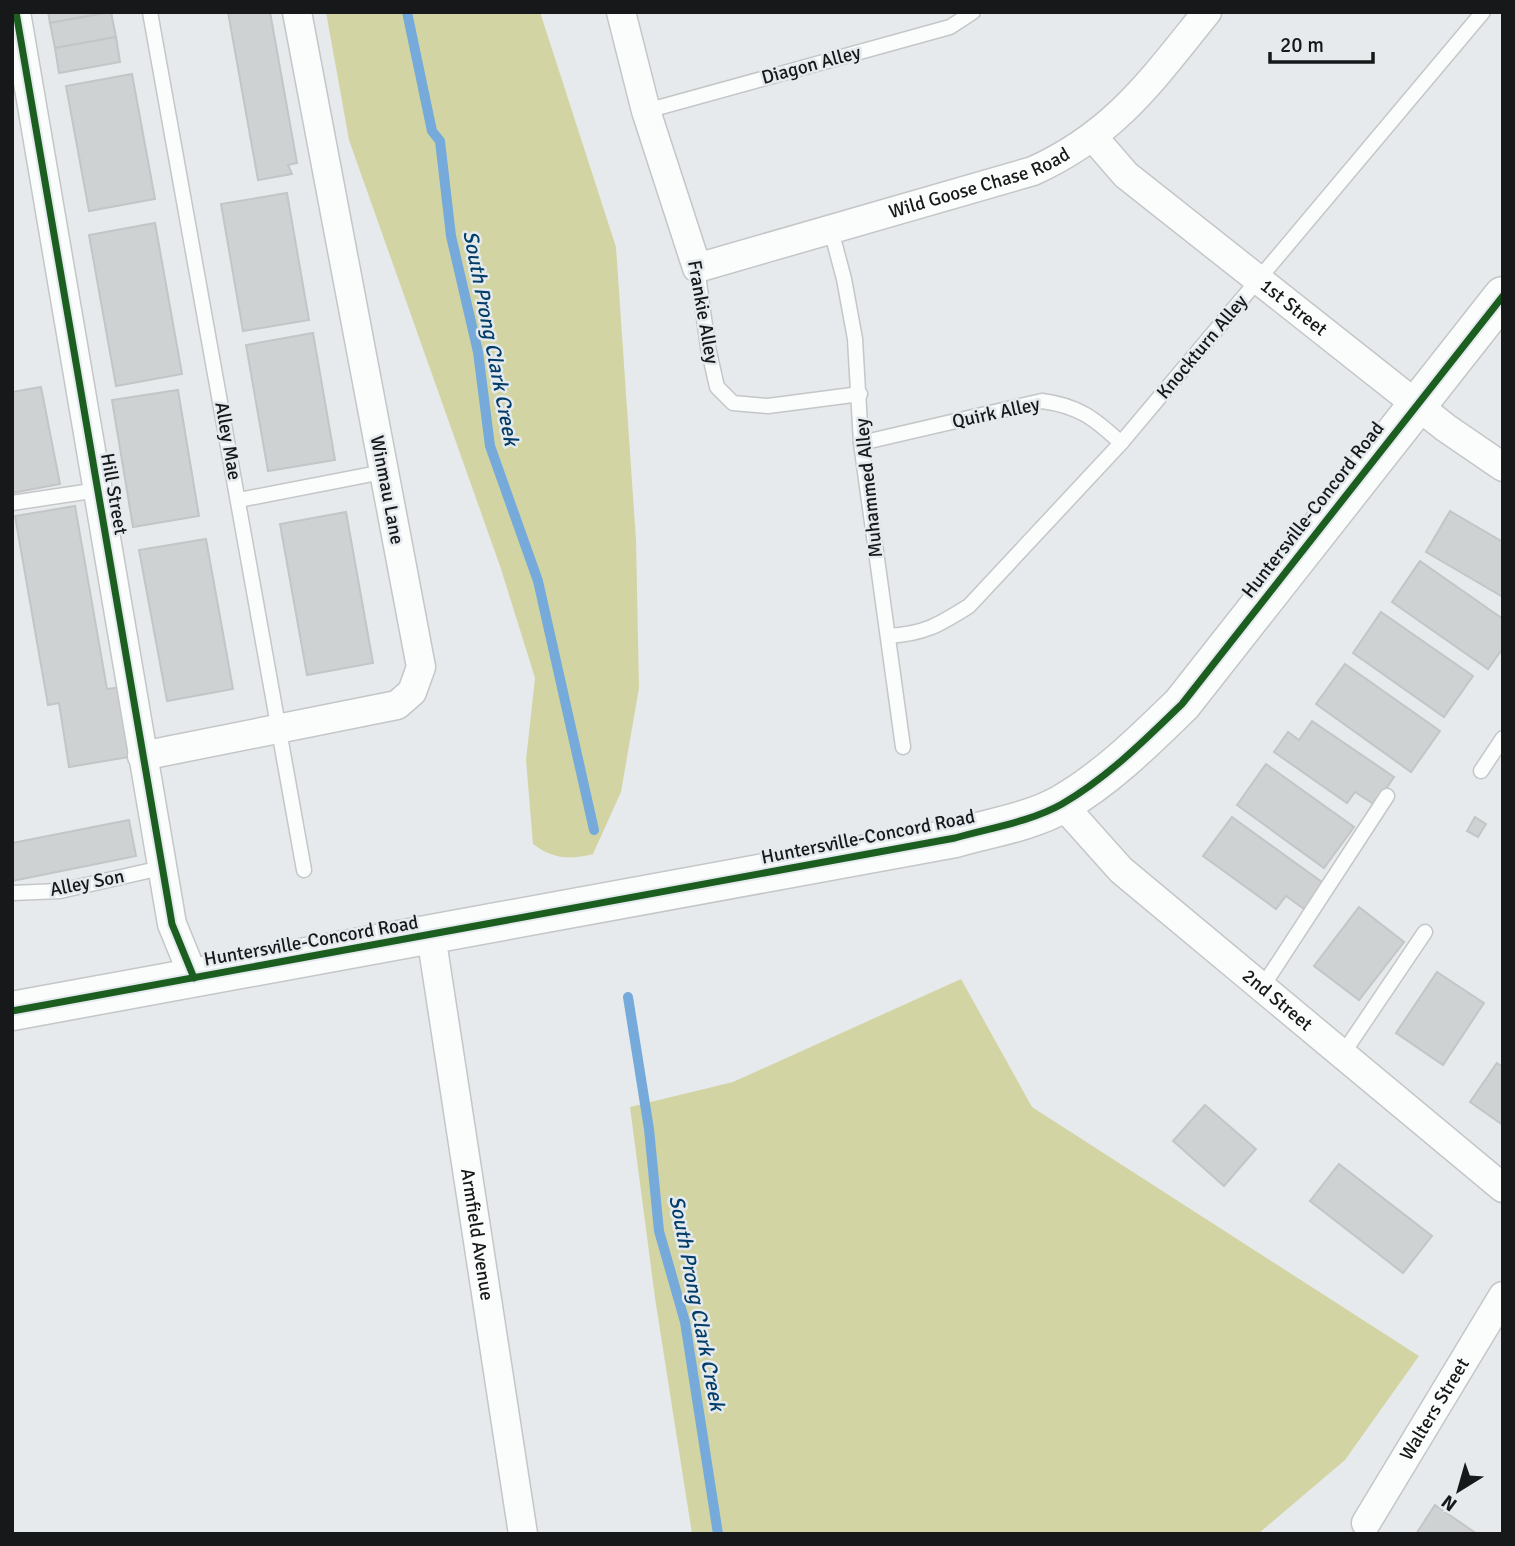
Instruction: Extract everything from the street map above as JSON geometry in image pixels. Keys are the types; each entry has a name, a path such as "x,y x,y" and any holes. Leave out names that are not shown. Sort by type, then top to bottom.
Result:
{"main road":[{"name":"Huntersville-Concord Road","path":"12,1011 955,838 1028,818 1062,804 1132,752 1182,704 1415,404 1503,296"}],"street":[{"name":"Hill Street","path":"16,12 172,924 194,978"},
{"name":"Winmau Lane","path":"142,756 397,705 412,692 421,667 297,12"},
{"name":"Frankie Alley","path":"621,12 646,111 697,268"},
{"name":"Wild Goose Chase Road","path":"697,268 1032,171 1065,156 1130,107 1207,12"},
{"name":"1st Street","path":"1093,137 1126,175 1415,404 1503,467"},
{"name":"2nd Street","path":"1062,804 1121,870 1503,1188"},
{"name":"Armfield Avenue","path":"431,935 523,1534"},
{"name":"Walters Street","path":"1366,1523 1503,1296"}],"lane":[{"name":"Alley Mae","path":"150,12 281,728 304,870"},
{"name":"Diagon Alley","path":"646,111 950,27 973,12"},
{"name":"Knockturn Alley","path":"888,636 918,634 939,626 969,606 1121,443 1483,12"},
{"name":"Muhammed Alley","path":"831,230 844,279 860,394 861,443 903,747"},
{"name":"Frankie Alley","path":"697,268 708,347 717,387 733,403 768,406 860,394"},
{"name":"Quirk Alley","path":"861,443 1042,401 1070,405 1097,421 1121,443"},
{"path":"239,500 383,472"},
{"path":"12,503 98,490"},
{"path":"1481,771 1503,738"},
{"path":"1261,989 1387,796"},
{"name":"Alley Son","path":"12,893 61,891 162,868"},
{"path":"1342,1055 1425,932"}],"green space":[{"path":"326,12 540,12 616,247 636,540 639,688 621,792 593,854 562,857 533,844 526,760 535,678 501,569 349,140"},
{"path":"961,979 1032,1107 1419,1356 1345,1460 1258,1534 692,1534 655,1298 630,1107 733,1082"}],"building":[{"path":"48,12 111,12 50,23"},
{"path":"111,12 116,37 55,48 50,23"},
{"path":"228,12 270,12 297,163 288,165 292,174 258,180"},
{"path":"116,37 120,62 59,73 55,48"},
{"path":"132,74 155,199 89,211 66,86"},
{"path":"287,193 309,320 243,331 221,204"},
{"path":"155,223 182,374 116,386 89,235"},
{"path":"313,333 335,460 268,471 246,345"},
{"path":"41,387 60,484 12,493 12,392"},
{"path":"178,390 199,516 133,527 112,400"},
{"path":"75,506 107,689 123,687 135,756 69,767 59,703 48,705 15,516"},
{"path":"1450,511 1503,542 1503,597 1426,552"},
{"path":"346,512 373,663 307,675 280,524"},
{"path":"206,539 233,689 167,701 139,550"},
{"path":"1420,561 1503,619 1503,648 1488,669 1392,602"},
{"path":"1381,612 1473,676 1444,717 1353,653"},
{"path":"1345,664 1440,731 1411,772 1316,704"},
{"path":"1312,721 1394,777 1375,805 1355,792 1347,803 1274,752 1288,732 1299,740"},
{"path":"1266,764 1354,827 1324,868 1237,805"},
{"path":"1232,817 1326,885 1307,911 1286,896 1276,909 1203,856"},
{"path":"1475,817 1486,824 1478,837 1467,831"},
{"path":"129,820 136,856 12,881 12,843"},
{"path":"1359,907 1404,942 1359,1000 1314,966"},
{"path":"1437,972 1484,1003 1443,1065 1396,1033"},
{"path":"1497,1063 1503,1067 1503,1125 1470,1102"},
{"path":"1205,1105 1256,1149 1224,1186 1173,1141"},
{"path":"1339,1164 1432,1236 1403,1273 1310,1201"},
{"path":"1435,1505 1477,1534 1416,1534"}],"waterway":[{"name":"South Prong Clark Creek","path":"407,12 432,131 440,141 451,236 478,352 490,446 538,581 594,830"},
{"name":"South Prong Clark Creek","path":"628,997 649,1129 659,1231 685,1322 718,1534"}],"cycle path":[{"path":"16,12 172,924 194,978"},
{"path":"12,1011 955,838 1050,810 1079,794 1110,770 1182,704 1503,296"}]}
